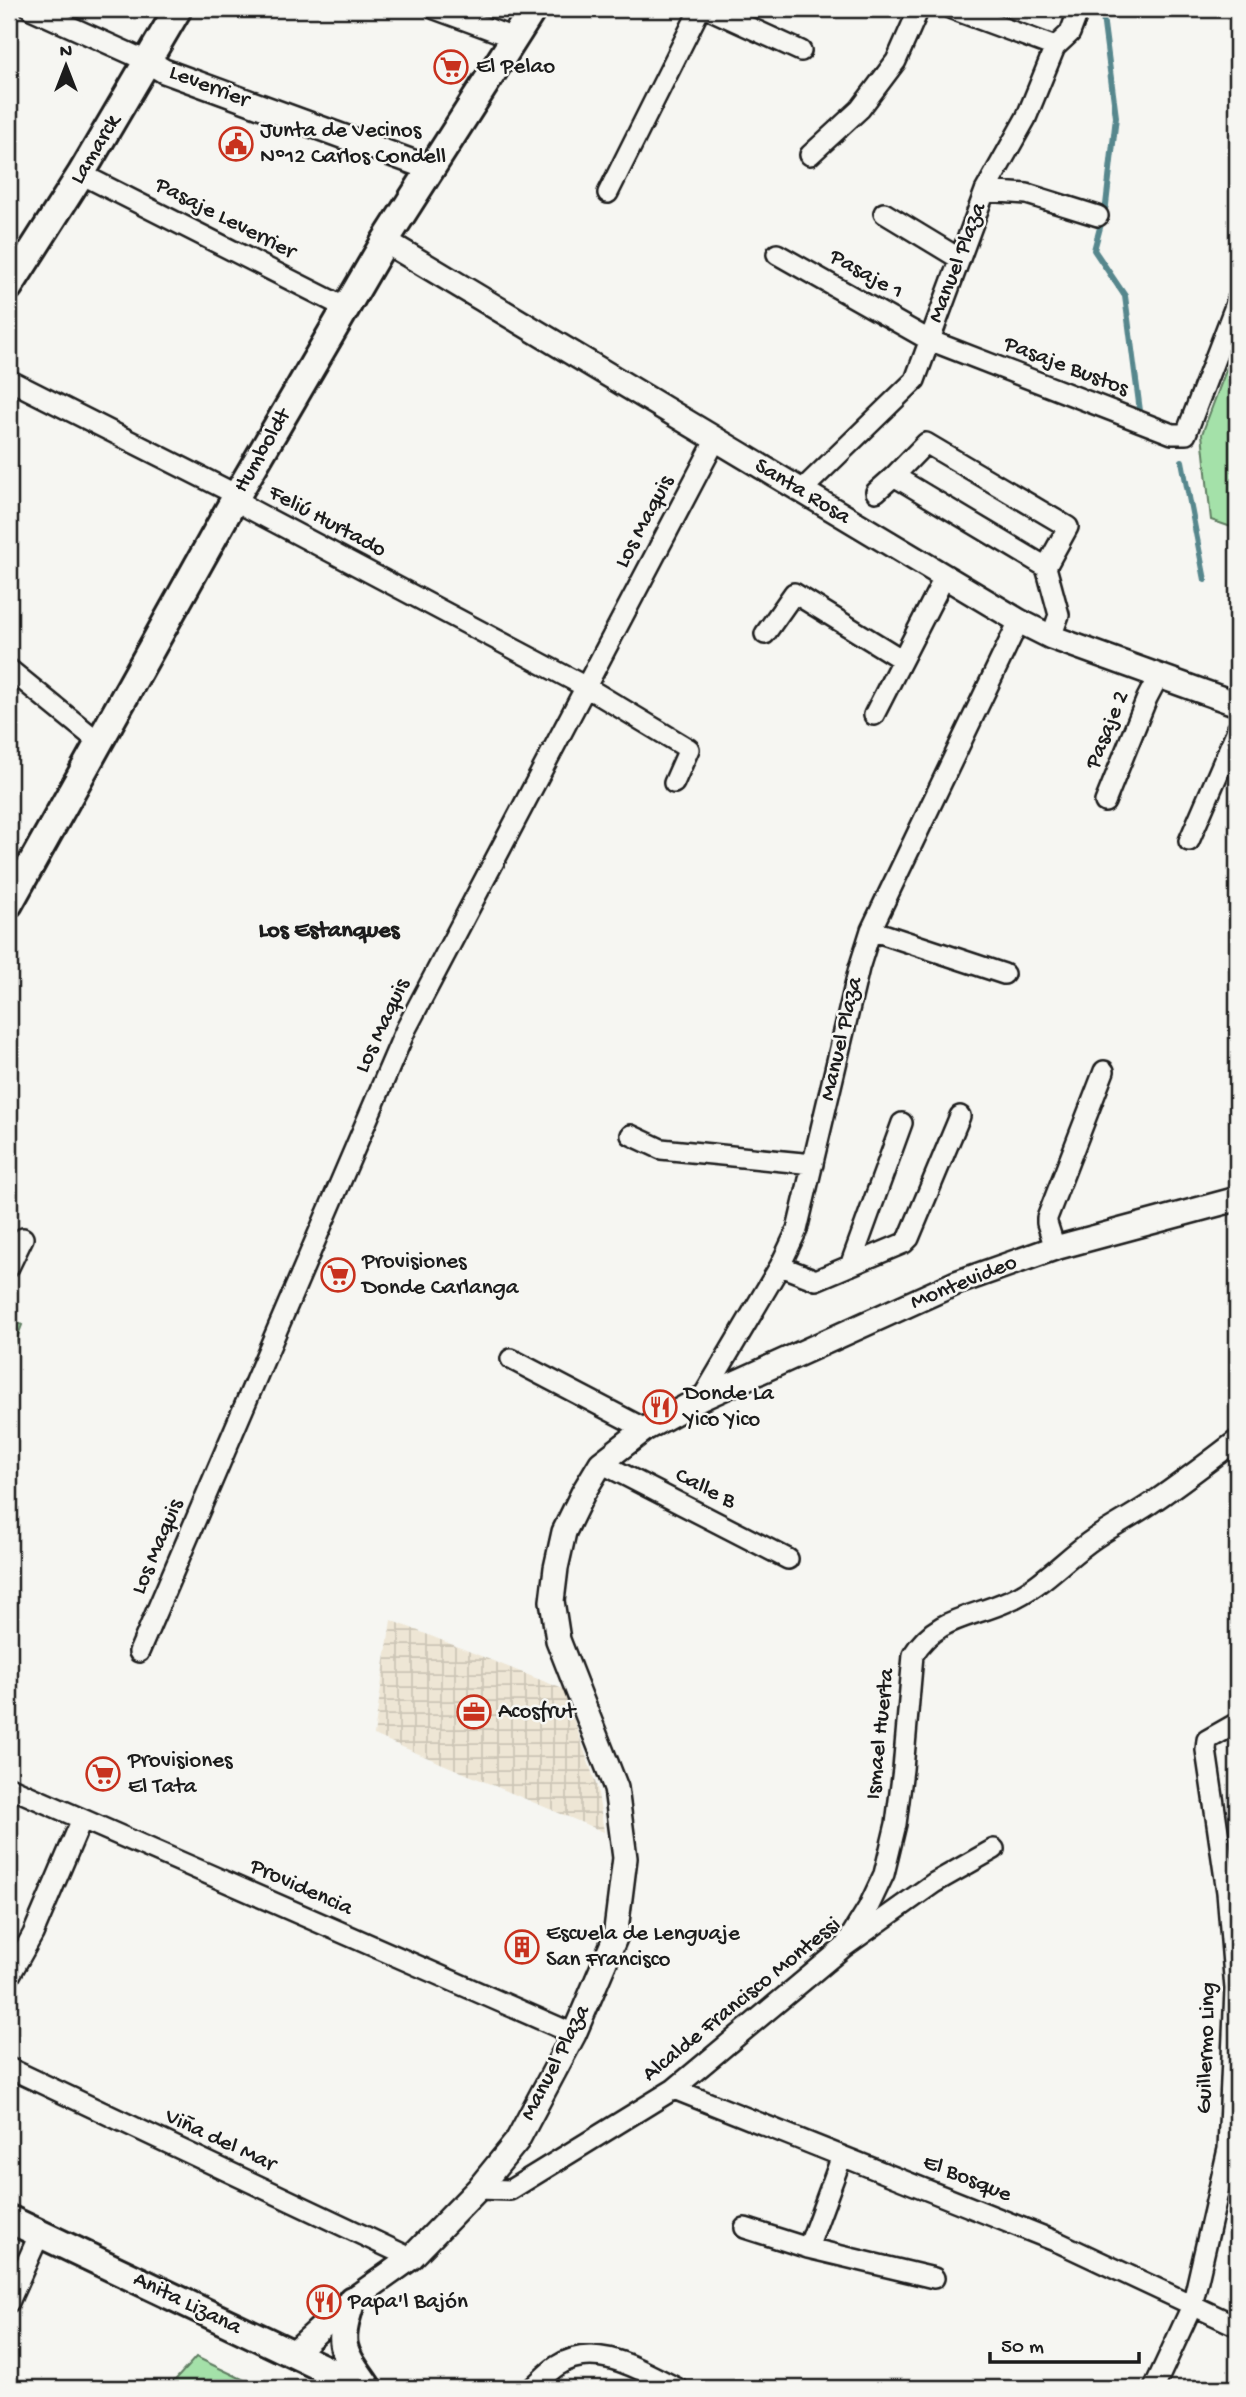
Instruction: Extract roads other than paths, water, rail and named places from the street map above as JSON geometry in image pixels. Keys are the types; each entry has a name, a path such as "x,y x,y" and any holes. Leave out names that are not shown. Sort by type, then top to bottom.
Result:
{"main road":[{"name":"Lamarck","path":"9,288 82,174 178,9"},
{"name":"Humboldt","path":"9,904 237,495 385,241 533,9"},
{"name":"Anita Lizana","path":"9,2219 367,2388"},
{"path":"352,2300 342,2329 345,2356 367,2388"}],"street":[{"name":"Leverrier","path":"31,9 164,71 432,169"},
{"path":"435,9 514,38"},
{"path":"608,193 700,9"},
{"path":"709,9 801,51"},
{"path":"810,155 860,109 896,61 919,9"},
{"path":"953,9 1055,47"},
{"name":"Manuel Plaza","path":"802,490 915,380 985,191 1026,118 1055,47 1070,33 1079,9"},
{"name":"Pasaje Leverrier","path":"82,174 346,308"},
{"path":"985,191 1027,194 1098,216"},
{"path":"884,213 960,259"},
{"name":"Santa Rosa","path":"385,241 1019,621 1051,637 1237,704"},
{"name":"Pasaje 1","path":"777,254 929,340"},
{"name":"Pasaje Bustos","path":"929,340 1172,434 1186,434 1237,301"},
{"name":"Feliú Hurtado","path":"9,380 237,495 248,508 586,688 689,749 674,783"},
{"name":"Los Maquis","path":"139,1652 406,1029 715,441"},
{"path":"876,492 926,443 1068,527 1046,567"},
{"path":"894,475 1046,567 1059,615 1051,637"},
{"path":"874,715 944,578"},
{"path":"765,634 794,593 901,659"},
{"name":"Manuel Plaza","path":"292,2354 352,2300 411,2258 478,2189 517,2141 574,2034 615,1938 625,1858 616,1787 558,1640 552,1601 564,1532 601,1464 645,1429 702,1398 780,1266 797,1230 859,968 871,930 1019,621"},
{"path":"9,668 100,743"},
{"name":"Pasaje 2","path":"1105,802 1146,698 1158,677"},
{"path":"1189,841 1237,730"},
{"path":"871,930 1004,974"},
{"path":"1055,1248 1047,1218 1104,1071"},
{"path":"780,1266 816,1280 898,1246 909,1238 960,1116"},
{"path":"849,1266 902,1123"},
{"path":"631,1135 661,1149 813,1164"},
{"name":"Montevideo","path":"702,1398 956,1283 1055,1248 1237,1199"},
{"path":"9,1266 23,1238"},
{"path":"511,1359 645,1429"},
{"name":"Ismael Huerta","path":"844,1947 868,1908 884,1874 896,1824 913,1655 922,1640 938,1627 1009,1601 1032,1589 1095,1538 1151,1504 1237,1440"},
{"name":"Calle B","path":"601,1464 788,1559"},
{"name":"Guillermo Ling","path":"1154,2388 1192,2306 1228,2149 1236,1989 1227,1892 1206,1750 1207,1740 1237,1723"},
{"name":"Providencia","path":"9,1787 574,2034"},
{"path":"9,1977 33,1934 82,1819"},
{"name":"Alcalde Francisco Montessi","path":"478,2189 510,2190 674,2089 844,1947 934,1883 994,1849"},
{"name":"Viña del Mar","path":"9,2068 411,2258"},
{"name":"El Bosque","path":"674,2089 1060,2243 1237,2326"},
{"path":"808,2248 842,2156"},
{"path":"745,2228 808,2248 934,2278"},
{"path":"9,2302 40,2234"},
{"path":"532,2388 558,2366 588,2355 623,2363 677,2388"}],"waterway":[{"path":"1102,9 1116,117 1106,205 1094,250 1125,296 1140,411"},
{"path":"1182,461 1205,580"}],"place":[{"name":"El Pelao","path":"451,67"},
{"name":"Junta de Vecinos Nº12 Carlos Condell","path":"236,144"},
{"name":"Provisiones Donde Carlanga","path":"338,1275"},
{"name":"Donde La Yico Yico","path":"660,1407"},
{"name":"Acosfrut","path":"474,1712"},
{"name":"Provisiones El Tata","path":"103,1774"},
{"name":"Escuela de Lenguaje San Francisco","path":"522,1947"},
{"name":"Papa'l Bajón","path":"324,2302"}],"district":[{"name":"Los Estanques","path":"329,931"}]}
